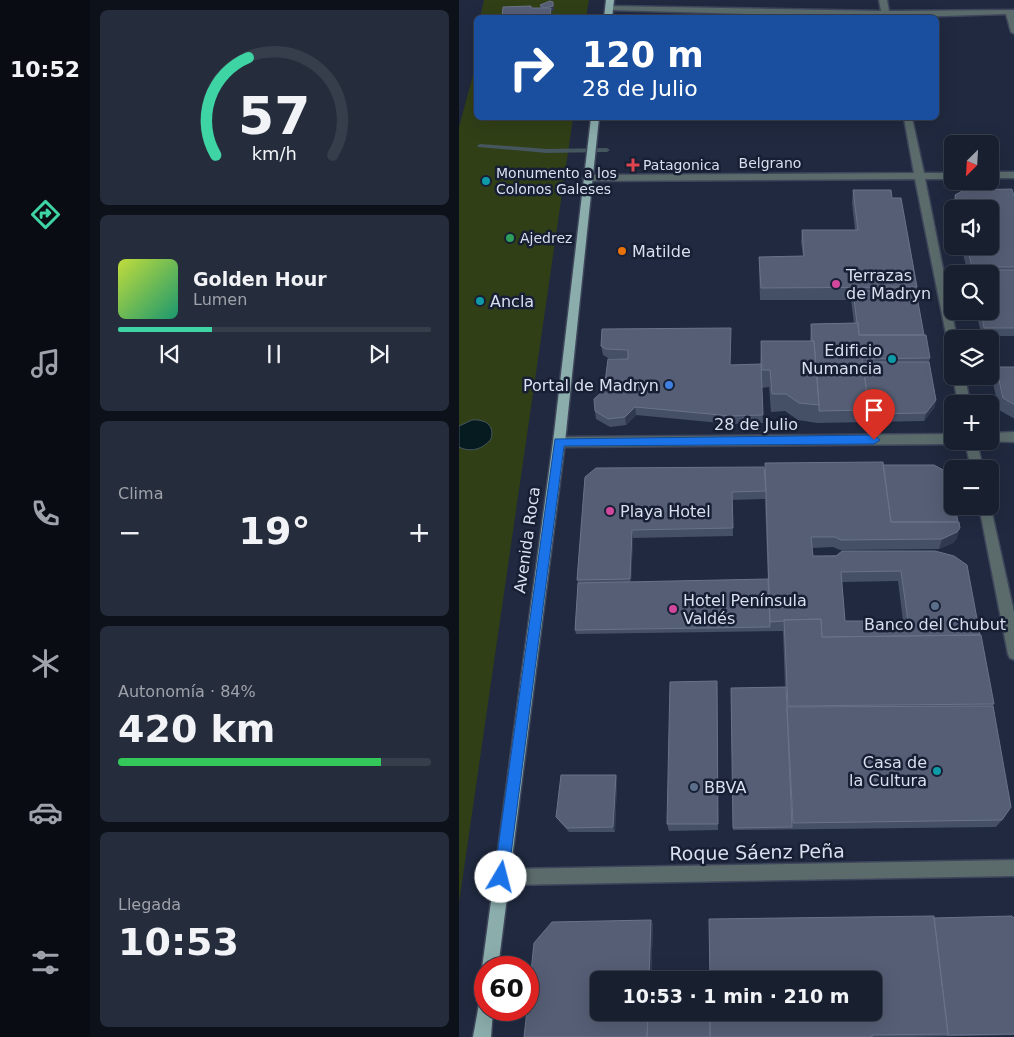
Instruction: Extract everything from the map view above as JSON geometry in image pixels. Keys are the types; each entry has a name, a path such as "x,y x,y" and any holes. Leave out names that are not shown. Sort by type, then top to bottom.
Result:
{"main road":[{"name":"Avenida Roca","path":"491,956 559,442 595,120"},
{"path":"482,1037 484,1021"}],"street":[{"path":"883,0 886,15"},
{"path":"610,4 863,15"},
{"path":"918,15 1012,12 1014,32"},
{"path":"908,120 950,330"},
{"path":"999,175 1014,175"},
{"name":"Belgrano","path":"588,178 944,176"},
{"path":"999,438 1014,437"},
{"name":"28 de Julio","path":"559,442 944,439"},
{"path":"987,515 1014,654"},
{"name":"Roque Sáenz Peña","path":"501,877 1014,868"}],"green space":[{"path":"484,0 589,0 586,15 481,15"},
{"path":"474,71 474,120 573,120 459,903 459,127"}],"shaded area":[{"path":"472,420 488,424 492,430 491,439 476,449 463,449 459,447 459,426"}],"building":[{"path":"550,1 553,2 553,6 544,8 540,5"},
{"path":"531,6 531,8 551,8 550,15 502,15 503,7"},
{"path":"1012,189 1015,199 1015,267 972,265 969,255 999,255 999,200 956,200 955,195 964,190"},
{"path":"853,190 891,190 892,198 901,198 917,287 761,288 759,257 804,256 802,230 858,230"},
{"path":"999,270 1015,270 1015,328 984,328 983,320 999,320"},
{"path":"853,291 916,291 924,335 859,335"},
{"path":"858,323 859,335 926,335 930,358 862,359 869,410 819,411 811,324"},
{"name":"Portal de Madryn","path":"731,328 730,365 761,364 763,415 731,416 635,407 625,417 608,419 595,411 594,399 604,390 608,359 628,359 628,350 606,349 601,346 602,329"},
{"path":"761,341 814,341 819,405 799,403 786,394 772,394 770,370 762,370"},
{"path":"863,362 929,362 936,400 926,413 869,414"},
{"path":"999,367 1015,367 1015,405 1003,398 999,380"},
{"path":"883,462 891,522 959,522 960,528 957,532 942,539 841,540 835,537 811,537 813,556 836,556 842,551 935,551 954,556 967,565 980,635 822,637 821,619 770,622 765,463","holes":["901,571 908,621 845,621 841,572"]},
{"path":"883,465 934,465 944,470 944,515 957,515 958,522 891,522"},
{"path":"764,467 766,491 732,492 733,528 632,530 630,579 577,580 585,477 596,468"},
{"name":"Hotel Península Valdés","path":"768,579 770,627 575,630 578,583"},
{"path":"821,619 822,637 981,635 994,704 788,706 784,620"},
{"name":"BBVA","path":"717,681 718,824 667,824 670,682"},
{"path":"786,687 792,827 733,828 731,688"},
{"path":"993,706 1011,807 1002,820 793,823 787,707"},
{"path":"561,775 616,775 613,827 567,828 556,817"},
{"path":"934,916 948,1034 872,1035 872,1037 710,1037 710,1021 882,1021 882,971 710,971 709,919"},
{"path":"1012,916 1015,919 1015,1034 947,1035 934,918"},
{"path":"651,920 649,971 590,971 590,1021 648,1021 647,1037 524,1037 526,1021 539,1021 539,956 533,956 534,943 552,922"},
{"path":"648,1021 710,1021 710,1037 647,1037"}],"waterway":[{"path":"480,146 547,151 607,150"}],"place":[{"name":"Patagonica","path":"633,165"},
{"name":"Monumento a los Colonos Galeses","path":"486,181"},
{"name":"Ajedrez","path":"510,238"},
{"name":"Matilde","path":"622,251"},
{"name":"Terrazas de Madryn","path":"836,284"},
{"name":"Ancla","path":"480,301"},
{"name":"Edificio Numancia","path":"892,359"},
{"name":"Portal de Madryn","path":"669,385"},
{"name":"Playa Hotel","path":"610,511"},
{"name":"Banco del Chubut","path":"935,606"},
{"name":"Hotel Península Valdés","path":"673,609"},
{"name":"Casa de la Cultura","path":"937,771"},
{"name":"BBVA","path":"694,787"}],"route":[{"path":"501,877 559,442 874,440"}]}
